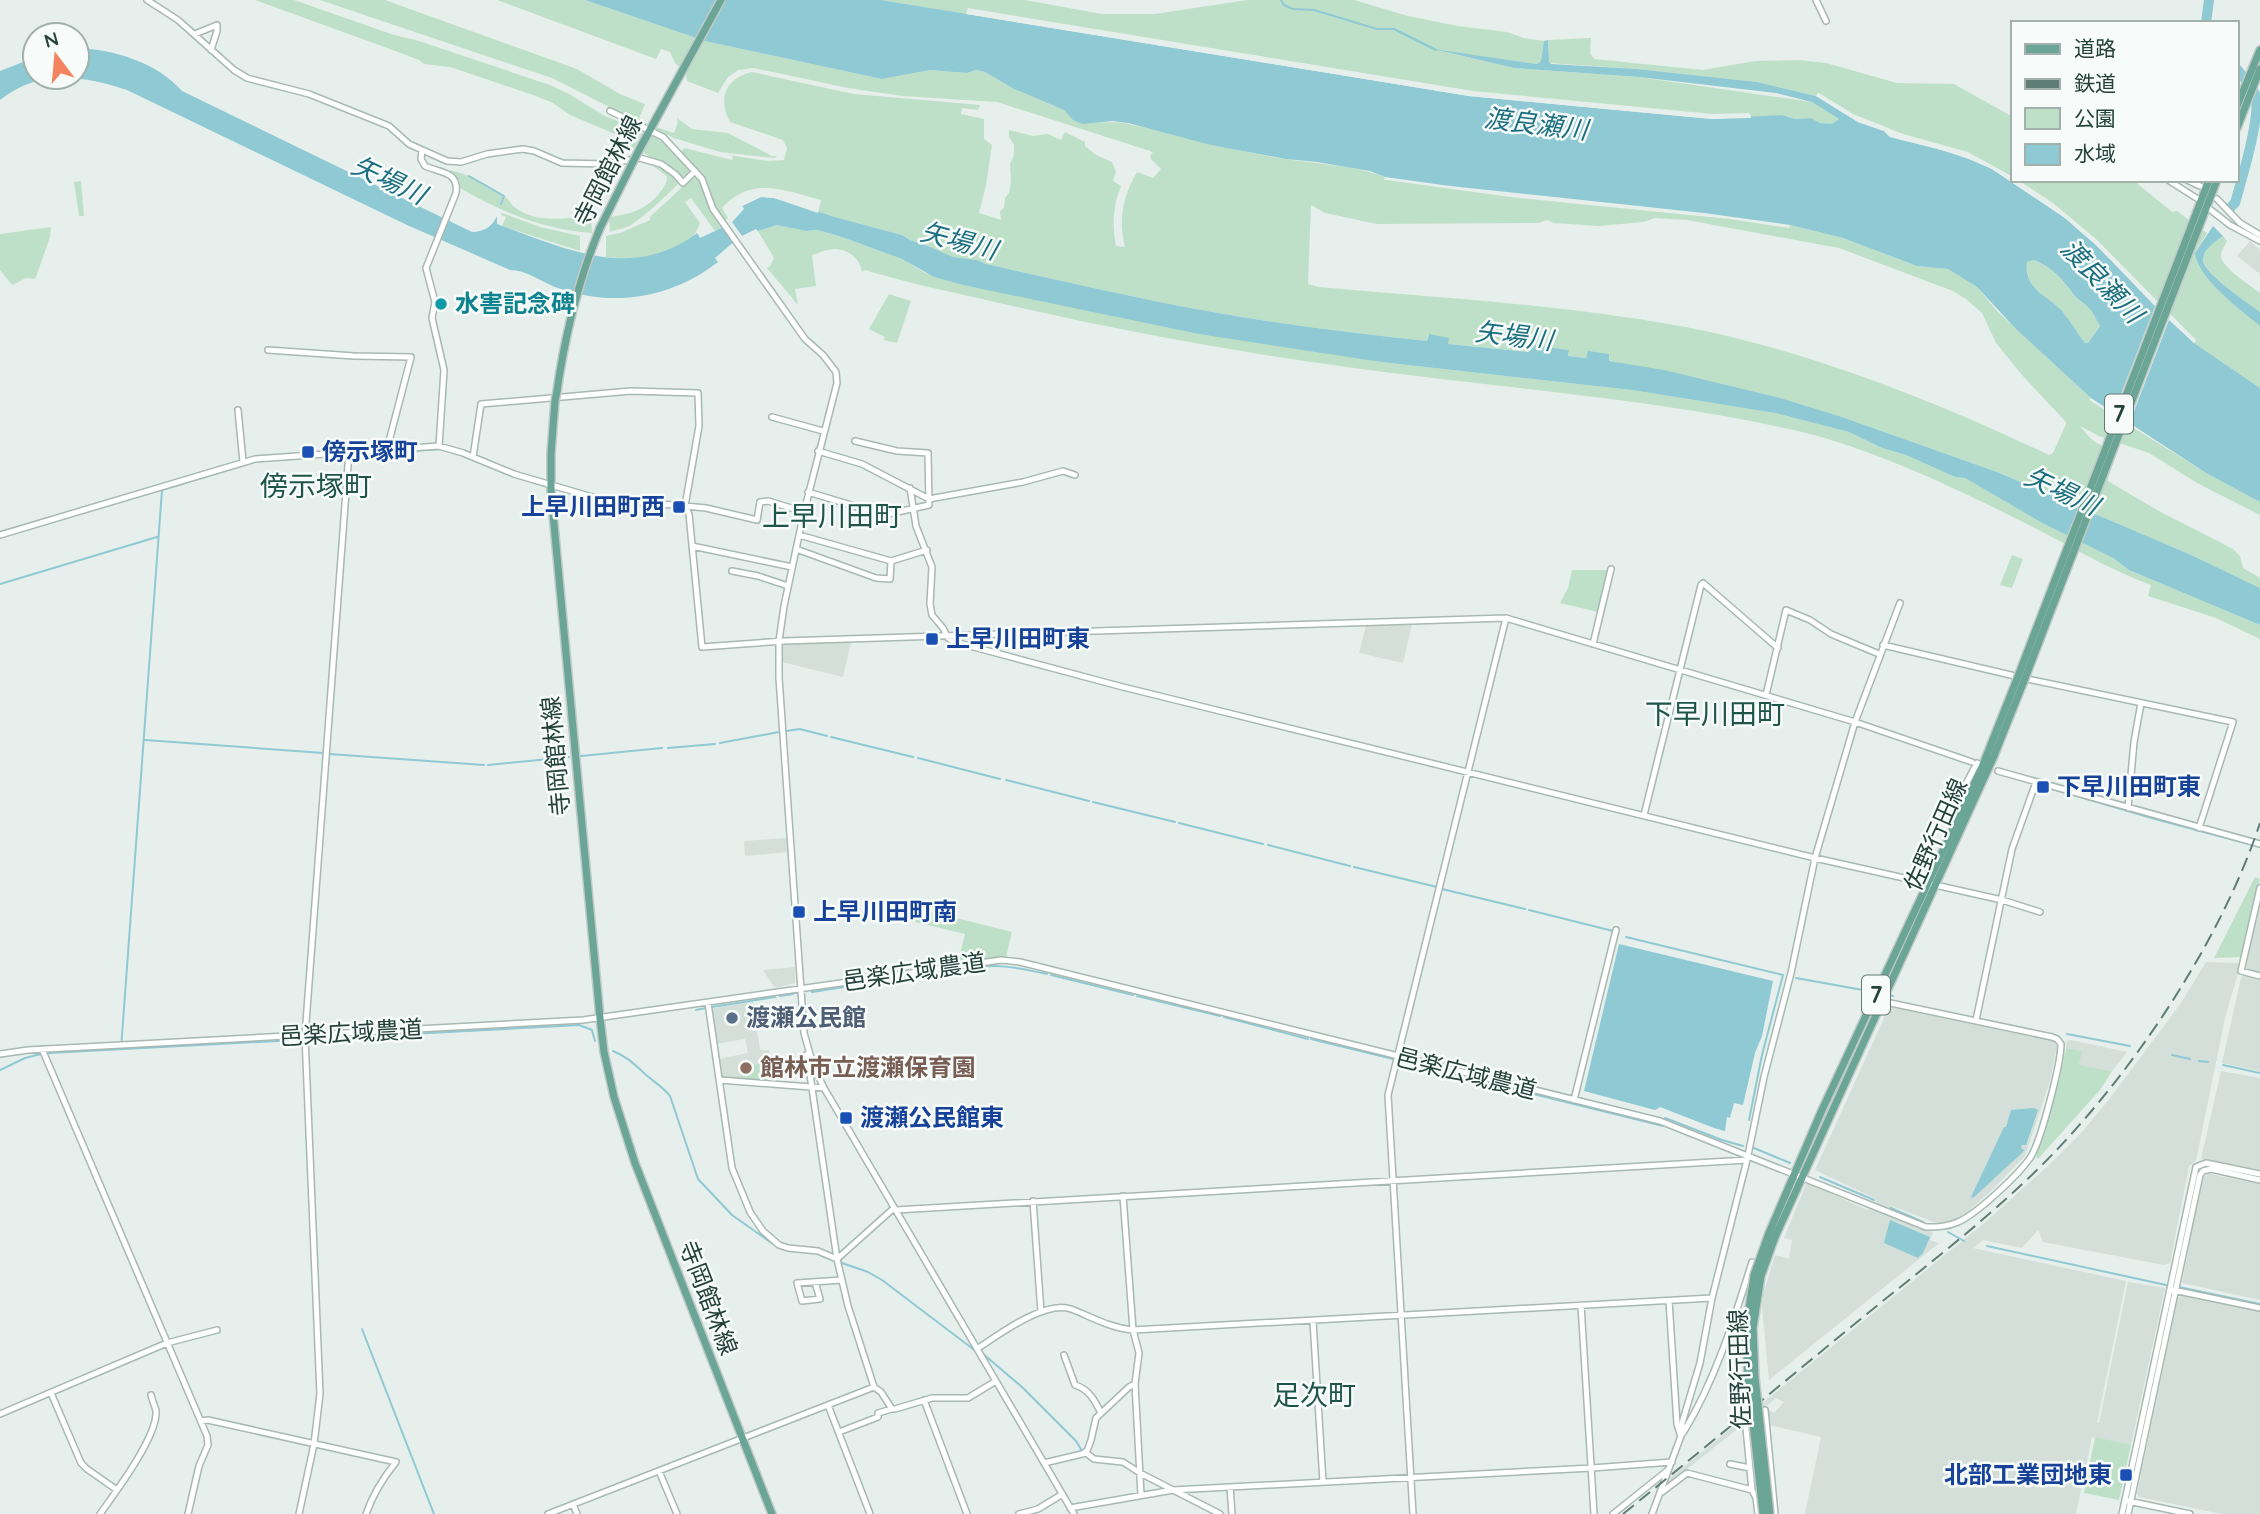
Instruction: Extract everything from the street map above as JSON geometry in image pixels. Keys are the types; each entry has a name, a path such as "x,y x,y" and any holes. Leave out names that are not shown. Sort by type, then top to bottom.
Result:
{"main road":[{"name":"寺岡館林線","path":"721,0 650,129 594,242 571,315 555,401 551,485 600,1018 608,1071 626,1137 772,1514"},
{"path":"2241,104 2257,70 2260,50"},
{"name":"佐野行田線","path":"2202,209 2209,182"},
{"name":"佐野行田線","path":"1799,1175 1822,1110 1994,756 2038,633 2202,209 2216,182"},
{"name":"佐野行田線","path":"1763,1514 1748,1378 1746,1328 1754,1275 1881,1001 1931,884 1976,765 2020,680"},
{"name":"佐野行田線","path":"1772,1235 1753,1312 1755,1377 1772,1514"}],"street":[{"path":"147,0 178,20 234,70 247,78 309,94 365,116 389,126 409,144 452,162 528,149 562,163 607,164 648,159 668,168 683,183 695,171"},
{"path":"1816,0 1826,21"},
{"path":"195,34 217,25 211,50"},
{"path":"610,111 663,137 702,179 709,201 723,225 805,339 823,355 836,372 837,383 818,450 788,586 779,641 779,678 800,989 810,1085 842,1280 874,1387 881,1392 892,1409"},
{"path":"422,150 421,159 425,166 450,174 457,185 426,264 435,302 432,318 444,370 439,446"},
{"path":"2170,182 2202,209 2260,241"},
{"path":"2191,182 2200,186"},
{"path":"2217,199 2240,223 2260,234"},
{"path":"268,350 411,357 387,449"},
{"path":"473,457 481,404 631,391 698,393 699,426 685,506 689,514 702,647 779,641 1506,618 1855,722 1947,753 1976,765 1959,797"},
{"path":"238,410 243,462"},
{"path":"772,417 823,432"},
{"path":"808,492 884,514 929,505 928,453 897,451 855,441"},
{"path":"0,535 259,458 439,446 514,474 599,499 706,508 757,520 760,502 768,501 804,512"},
{"path":"818,450 862,464 929,499 1023,482 1063,471 1075,475"},
{"path":"299,1514 314,1444 320,1394 305,1036 349,452"},
{"path":"910,488 916,526 932,567 930,610 946,636 956,642 1031,664 1815,858 2002,900 2040,912"},
{"path":"799,535 891,561 927,550"},
{"path":"692,546 792,567"},
{"path":"796,549 876,578 890,579 891,561"},
{"path":"1593,643 1611,569"},
{"path":"732,571 788,586"},
{"path":"1644,815 1681,670 1698,590 1703,583 1778,648"},
{"path":"1652,1514 1672,1465 1700,1363 1712,1298 1748,1157 1815,858 1855,722 1900,603"},
{"path":"1766,695 1786,610 1879,654"},
{"path":"1413,1514 1388,1095 1506,618"},
{"path":"1884,645 2233,722 2199,828"},
{"path":"2128,808 2141,703"},
{"path":"1998,771 2260,844"},
{"path":"1881,1001 1976,1020 2012,849 2036,782"},
{"path":"2260,888 2241,971 2260,975"},
{"path":"1574,1100 1616,930"},
{"name":"邑楽広域農道","path":"0,1054 42,1049 600,1018 978,962 1010,961 1660,1121 1926,1227 1937,1227 1960,1222 1982,1205 2004,1186 2032,1153 2056,1080 2062,1046 2057,1039 1976,1020"},
{"path":"708,1003 732,1168 750,1212 763,1231 779,1245 818,1251 837,1259"},
{"path":"807,1046 824,1088 1072,1511 1174,1489 1672,1465"},
{"path":"42,1049 201,1421 208,1445 199,1466 188,1514"},
{"path":"720,1080 824,1088"},
{"path":"837,1259 895,1209 1393,1181 1748,1157"},
{"path":"2173,1290 2196,1167 2206,1164 2260,1174"},
{"path":"2128,1514 2128,1501 2199,1179 2203,1171 2211,1169 2260,1180"},
{"path":"1123,1196 1133,1330 1139,1353 1135,1384 1142,1495"},
{"path":"1033,1201 1041,1312"},
{"path":"1681,1436 1695,1413 1728,1338 1752,1262"},
{"path":"815,1282 820,1299 802,1301 797,1283 842,1280"},
{"path":"2173,1290 2260,1308"},
{"path":"977,1349 1041,1312 1069,1308 1109,1326 1133,1330 1712,1298"},
{"path":"1669,1301 1677,1424 1681,1436"},
{"path":"1581,1305 1594,1514"},
{"path":"1313,1321 1322,1482"},
{"path":"0,1414 167,1343 217,1330"},
{"path":"1064,1355 1075,1385 1082,1387 1093,1398 1101,1413"},
{"path":"839,1432 878,1417 878,1413 924,1400 968,1398 996,1381"},
{"path":"1044,1463 1085,1452 1096,1418 1135,1384"},
{"path":"548,1514 874,1387"},
{"path":"51,1393 81,1463 117,1490"},
{"path":"100,1514 141,1453 155,1420 156,1409 151,1395"},
{"path":"924,1400 967,1514"},
{"path":"828,1405 870,1514"},
{"path":"1765,1410 1772,1514"},
{"path":"201,1421 208,1420 396,1462 384,1477 366,1514"},
{"path":"1746,1428 1752,1490 1758,1514"},
{"path":"1085,1452 1094,1459 1123,1462 1220,1514"},
{"path":"1730,1464 1750,1468"},
{"path":"1613,1514 1672,1465"},
{"path":"659,1471 677,1514"},
{"path":"1661,1492 1687,1473 1752,1490"},
{"path":"1230,1487 1233,1514"},
{"path":"1019,1514 1038,1509 1061,1495"},
{"path":"2122,1514 2128,1501"},
{"path":"2128,1501 2190,1514"},
{"path":"573,1504 577,1514"}],"shaded area":[{"path":"2250,241 2260,250 2260,274 2237,256"},
{"path":"1412,624 1403,663 1359,653 1366,626"},
{"path":"851,643 843,677 782,662 782,646 785,644"},
{"path":"786,838 787,852 745,856 744,841"},
{"path":"2260,900 2260,972 2246,969"},
{"path":"2206,962 2241,963 2225,1018 2196,1161 2189,1166 2170,1263 2164,1265 2043,1242 2038,1230 2022,1248 1983,1240 1973,1248 2126,1281 2097,1423 2128,1282 2165,1288 2131,1445 2092,1437 2076,1514 1805,1514 1821,1437 1769,1425 1767,1408 1774,1413 1784,1402 1776,1398 1666,1486 1670,1478 1983,1224 2048,1166 2083,1131 2110,1098 2181,1003"},
{"path":"795,967 795,983 776,988 763,970"},
{"path":"2245,975 2260,979 2260,1071 2222,1063 2241,978"},
{"path":"753,1001 760,1050 769,1050 775,1083 721,1077 718,1059 748,1053 745,1039 716,1044 711,1009"},
{"path":"1889,1007 2054,1041 2057,1047 2050,1081 2025,1156 1965,1214 1948,1223 1939,1224 1892,1206 1890,1210 1875,1204 1876,1199 1815,1170"},
{"path":"2067,1041 2127,1052 2112,1071 2079,1065 2081,1051 2066,1048"},
{"path":"2221,1071 2260,1078 2260,1170 2201,1159"},
{"path":"2209,1174 2260,1184 2260,1300 2182,1283 2201,1179"},
{"path":"1806,1184 1867,1210 1873,1208 1933,1232 1930,1240 1939,1243 1769,1380 1763,1295 1775,1255 1789,1259 1792,1240 1784,1238"},
{"path":"2183,1295 2260,1311 2260,1514 2222,1514 2139,1497 2137,1493 2178,1298"}],"green space":[{"path":"255,0 294,0 550,85 605,116 643,131 634,148 630,147 632,141 570,115 553,103 536,96 450,67 424,64"},
{"path":"320,0 385,0 577,69 620,94 645,104 639,119 647,123 645,125 552,78"},
{"path":"497,0 585,0 705,41 882,79 930,70 967,73 976,70 1064,110 1077,120 1129,124 1265,156 1361,170 1385,177 1384,180 1518,198 1730,219 1789,228 1790,225 1843,238 1917,266 1948,269 1977,287 1997,311 2091,398 2089,400 2206,473 2260,502 2260,515 2197,483 2149,453 2099,436 2080,426 2096,442 2118,450 2108,481 2233,549 2240,556 2243,568 2260,578 2260,588 2189,554 1997,472 1842,417 1706,380 1609,361 1609,355 1586,358 1568,356 1569,350 1532,346 1530,352 1448,344 1428,335 1427,341 1334,330 1242,317 1146,299 977,260 953,257 902,235 818,213 821,200 769,188 745,192 733,198 722,208 728,218 723,222 711,200 708,183 682,151 684,148 732,160 733,157 729,155 768,161 784,160 787,148 783,140 730,122 726,113 726,90 736,79 752,72 854,94 980,105 978,110 962,108 961,114 984,119 984,139 992,145 979,213 1001,220 1000,211 1004,208 1005,198 1009,193 1010,164 1014,155 1009,130 1033,136 1048,134 1061,140 1065,132 1085,142 1085,146 1096,155 1112,162 1116,172 1113,181 1121,186 1114,215 1116,246 1125,247 1123,208 1137,172 1153,178 1161,169 1151,159 1150,155 1153,153 1150,151 997,102 903,96 848,88 754,68 738,70 728,77 718,93 687,81 686,73 675,63 670,52 661,49 656,59","holes":["1311,205 1325,213 1377,224 1539,223 1547,220 1554,223 1599,226 1643,222 1655,218 1687,220 1839,248 1953,291 1966,299 1982,313 1996,343 2066,424 2053,453 2049,455 1883,384 1797,355 1710,332 1564,309 1308,284"]},
{"path":"881,0 1025,0 1102,14 1155,14 1247,0 1354,0 1408,16 1507,32 1544,41 1541,61 1537,64 1445,52 1514,68 1639,77 1812,102 1839,119 1832,124 1820,123 1811,118 1795,119 1782,115 1751,118 1749,113 1713,114 1473,91 968,8 966,14"},
{"path":"1591,38 1590,53 1594,59 1703,70 1755,61 1799,60 1826,63 1897,83 1954,84 2011,116 2011,176 1968,152 1903,134 1853,114 1819,93 1816,96 1757,82 1549,63 1548,40"},
{"path":"677,118 692,129 728,133 772,156 778,156 774,158 720,152 674,138 655,129 656,127 674,133"},
{"path":"651,135 657,137 688,167 689,173 682,177 642,151"},
{"path":"637,161 661,168 671,174 678,184 631,225 610,232 609,217 644,207 666,184 667,176 653,166"},
{"path":"449,170 477,180 503,195 500,204 505,196 515,208 534,216 563,219 591,215 592,233 540,224 491,205 460,188 459,180"},
{"path":"696,177 700,179 710,209 723,228 715,231 691,198 685,202 700,223 685,243 646,257 606,257 606,236 650,220 650,217"},
{"path":"81,181 84,216 79,216 74,182"},
{"path":"2021,182 2135,182 2172,212 2177,211 2207,233 2195,253 2214,284 2260,326 2260,388 2194,343 2196,340 2096,239 2053,203"},
{"path":"502,213 540,227 580,236 580,251 502,226 506,217 501,215"},
{"path":"777,225 839,236 902,259 925,273 963,285 1381,362 1632,390 1775,413 1849,432 1955,477 1965,478 2044,524 2113,558 2129,570 2260,625 2260,639 2216,618 2148,596 2151,585 2103,564 1944,484 1858,449 1802,432 1707,413 1308,362 1144,334 938,289 865,270 862,272 856,259 839,249 812,255 816,286 795,289 798,305 767,268 774,258 758,231"},
{"path":"51,227 36,277 26,278 12,285 0,270 0,234"},
{"path":"2223,236 2227,241 2221,257 2232,271 2260,293 2260,312 2211,273 2203,260 2210,246"},
{"path":"2034,260 2052,271 2093,313 2100,325 2088,343 2085,343 2061,311 2037,291 2029,280 2027,262"},
{"path":"889,294 911,301 897,343 883,340 885,337 869,329"},
{"path":"2012,555 2023,559 2012,588 2000,585"},
{"path":"1572,570 1606,570 1608,575 1598,612 1560,603 1568,588"},
{"path":"2255,877 2260,879 2243,955 2214,958"},
{"path":"881,899 1012,932 1006,957 958,962 965,934 878,913"},
{"path":"2066,1048 2082,1051 2079,1065 2112,1071 2100,1090 2038,1159 2036,1157"},
{"path":"766,1063 771,1081 742,1079 741,1067"},
{"path":"2095,1437 2131,1445 2119,1500 2084,1493"}],"water":[{"name":"渡良瀬川","path":"585,0 881,0 1469,96 1712,119 1782,115 1795,119 1811,118 1820,123 1832,124 1839,119 1812,102 1776,93 1639,77 1514,68 1433,49 1537,64 1541,61 1544,41 1548,40 1551,64 1637,69 1757,82 1816,96 1858,122 1884,131 1890,137 1935,148 1992,169 2065,218 2097,246 2194,343 2260,388 2260,502 2206,473 2091,398 2015,328 1977,287 1948,269 1917,266 1843,238 1790,225 1385,177 1370,171 1211,145 1128,123 1112,121 1083,124 1073,120 1064,110 976,70 967,73 930,70 882,79 705,41","holes":["2034,260 2047,266 2088,307 2100,326 2088,343 2085,343 2061,310 2032,285 2027,262"]},
{"path":"91,49 134,59 161,73 182,91 472,232 487,228 497,216 497,224 548,243 598,256 623,258 648,256 673,248 697,233 700,238 726,226 736,240 715,258 718,262 700,275 660,292 619,298 576,293 510,270 407,225 127,90 91,80"},
{"path":"21,63 21,87 0,100 0,71"},
{"path":"761,197 774,198 902,235 953,257 1178,305 1288,324 1427,341 1429,334 1449,338 1448,344 1529,352 1532,345 1569,350 1568,356 1586,358 1588,351 1609,354 1609,361 1664,370 1780,398 1997,472 2189,554 2260,588 2260,625 2129,570 2113,558 2044,524 1965,478 1955,477 1849,432 1775,413 1632,390 1381,362 1199,334 963,285 934,277 902,259 817,230 806,231 777,225 758,231 756,229 742,236 732,222 743,209 742,206"},
{"path":"2213,226 2223,236 2210,246 2203,261 2211,273 2260,312 2260,326 2212,283 2198,263 2195,253"},
{"path":"1619,944 1773,981 1762,1036 1755,1053 1743,1105 1734,1103 1730,1118 1727,1117 1725,1131 1660,1107 1655,1110 1584,1091"},
{"path":"2011,1110 2038,1110 2026,1145 2022,1145 2023,1152 1971,1197 2006,1127"},
{"path":"1890,1220 1930,1237 1918,1258 1884,1243"}],"pier":[{"path":"967,11 1470,92 1712,115 1750,114 1751,118 1712,119 1469,96 966,14"},
{"path":"1818,93 1859,119 1885,128 1892,134 1974,156 2011,177 2011,182 1992,169 1957,154 1890,137 1884,131 1858,122 1816,96"},
{"path":"2011,182 2018,182 2051,203 2099,243 2196,341 2194,343 2169,320 2128,427 2112,417 2155,306 2097,246 2065,218"},
{"path":"760,194 775,195 819,209 818,213 774,198 761,197 742,206 744,209 732,222 730,219 739,208 739,203"}],"waterway":[{"path":"1281,0 1284,5 1293,9 1314,10 1377,29 1394,29 1436,50"},
{"path":"2206,21 2209,0"},
{"path":"2231,207 2235,203 2246,164 2257,106 2256,96 2239,72"},
{"path":"469,176 504,196 501,204"},
{"path":"395,452 442,449"},
{"path":"121,1049 162,490 257,461"},
{"path":"487,466 547,487"},
{"path":"0,584 157,537"},
{"path":"786,731 800,729 827,736"},
{"path":"720,743 779,732"},
{"path":"831,737 913,757"},
{"path":"145,740 323,753"},
{"path":"668,748 715,744"},
{"path":"581,756 662,748"},
{"path":"329,754 484,765"},
{"path":"488,765 569,757"},
{"path":"918,758 1000,779"},
{"path":"1006,780 1089,801"},
{"path":"2046,787 2260,847"},
{"path":"1093,802 1175,822"},
{"path":"1179,823 1263,844"},
{"path":"1268,845 1350,866"},
{"path":"1354,867 1437,887"},
{"path":"1442,889 1525,909"},
{"path":"1529,910 1613,931"},
{"path":"1626,937 1783,975 1762,1055 1749,1120"},
{"path":"958,970 1002,966 1047,974"},
{"path":"862,984 953,971"},
{"path":"1051,975 1133,995"},
{"path":"1796,978 1874,992"},
{"path":"812,992 857,985"},
{"path":"780,996 793,994"},
{"path":"1887,994 1893,996"},
{"path":"1137,996 1220,1016"},
{"path":"712,1007 775,997"},
{"path":"696,1010 706,1008"},
{"path":"1224,1017 1308,1039"},
{"path":"49,1053 579,1025 592,1030 595,1041"},
{"path":"2067,1034 2130,1046"},
{"path":"1311,1039 1393,1059"},
{"path":"613,1051 630,1061 670,1096 698,1179 732,1215 773,1244"},
{"path":"0,1070 41,1054"},
{"path":"2172,1055 2190,1059"},
{"path":"1400,1061 1663,1126"},
{"path":"2199,1061 2208,1062"},
{"path":"2223,1065 2260,1073"},
{"path":"1665,1118 1743,1146"},
{"path":"1754,1148 1790,1163"},
{"path":"1820,1177 1874,1200"},
{"path":"1891,1208 1923,1222"},
{"path":"1948,1232 1964,1241"},
{"path":"1987,1246 2166,1285"},
{"path":"816,1253 827,1258"},
{"path":"839,1262 882,1280 977,1352"},
{"path":"2179,1287 2260,1304"},
{"path":"362,1329 434,1514"},
{"path":"982,1353 1022,1387 1076,1441 1082,1451"},
{"path":"1205,1509 1214,1514"}],"railway":[{"path":"1623,1514 1972,1228 2017,1189 2073,1133 2138,1052 2196,962 2243,869 2260,823"}],"place":[{"name":"水害記念碑","path":"441,304"},
{"name":"傍示塚町","path":"308,452"},
{"name":"上早川田町西","path":"679,507"},
{"name":"上早川田町東","path":"932,639"},
{"name":"下早川田町東","path":"2043,787"},
{"name":"上早川田町南","path":"799,912"},
{"name":"渡瀬公民館","path":"732,1018"},
{"name":"館林市立渡瀬保育園","path":"746,1068"},
{"name":"渡瀬公民館東","path":"846,1118"},
{"name":"北部工業団地東","path":"2126,1475"}],"district":[{"name":"傍示塚町","path":"316,486"},
{"name":"上早川田町","path":"832,516"},
{"name":"下早川田町","path":"1715,714"},
{"name":"足次町","path":"1314,1395"}],"water label":[{"name":"矢場川","path":"389,180"},
{"name":"矢場川","path":"959,241"},
{"name":"矢場川","path":"1514,336"},
{"name":"矢場川","path":"2062,491"}]}
